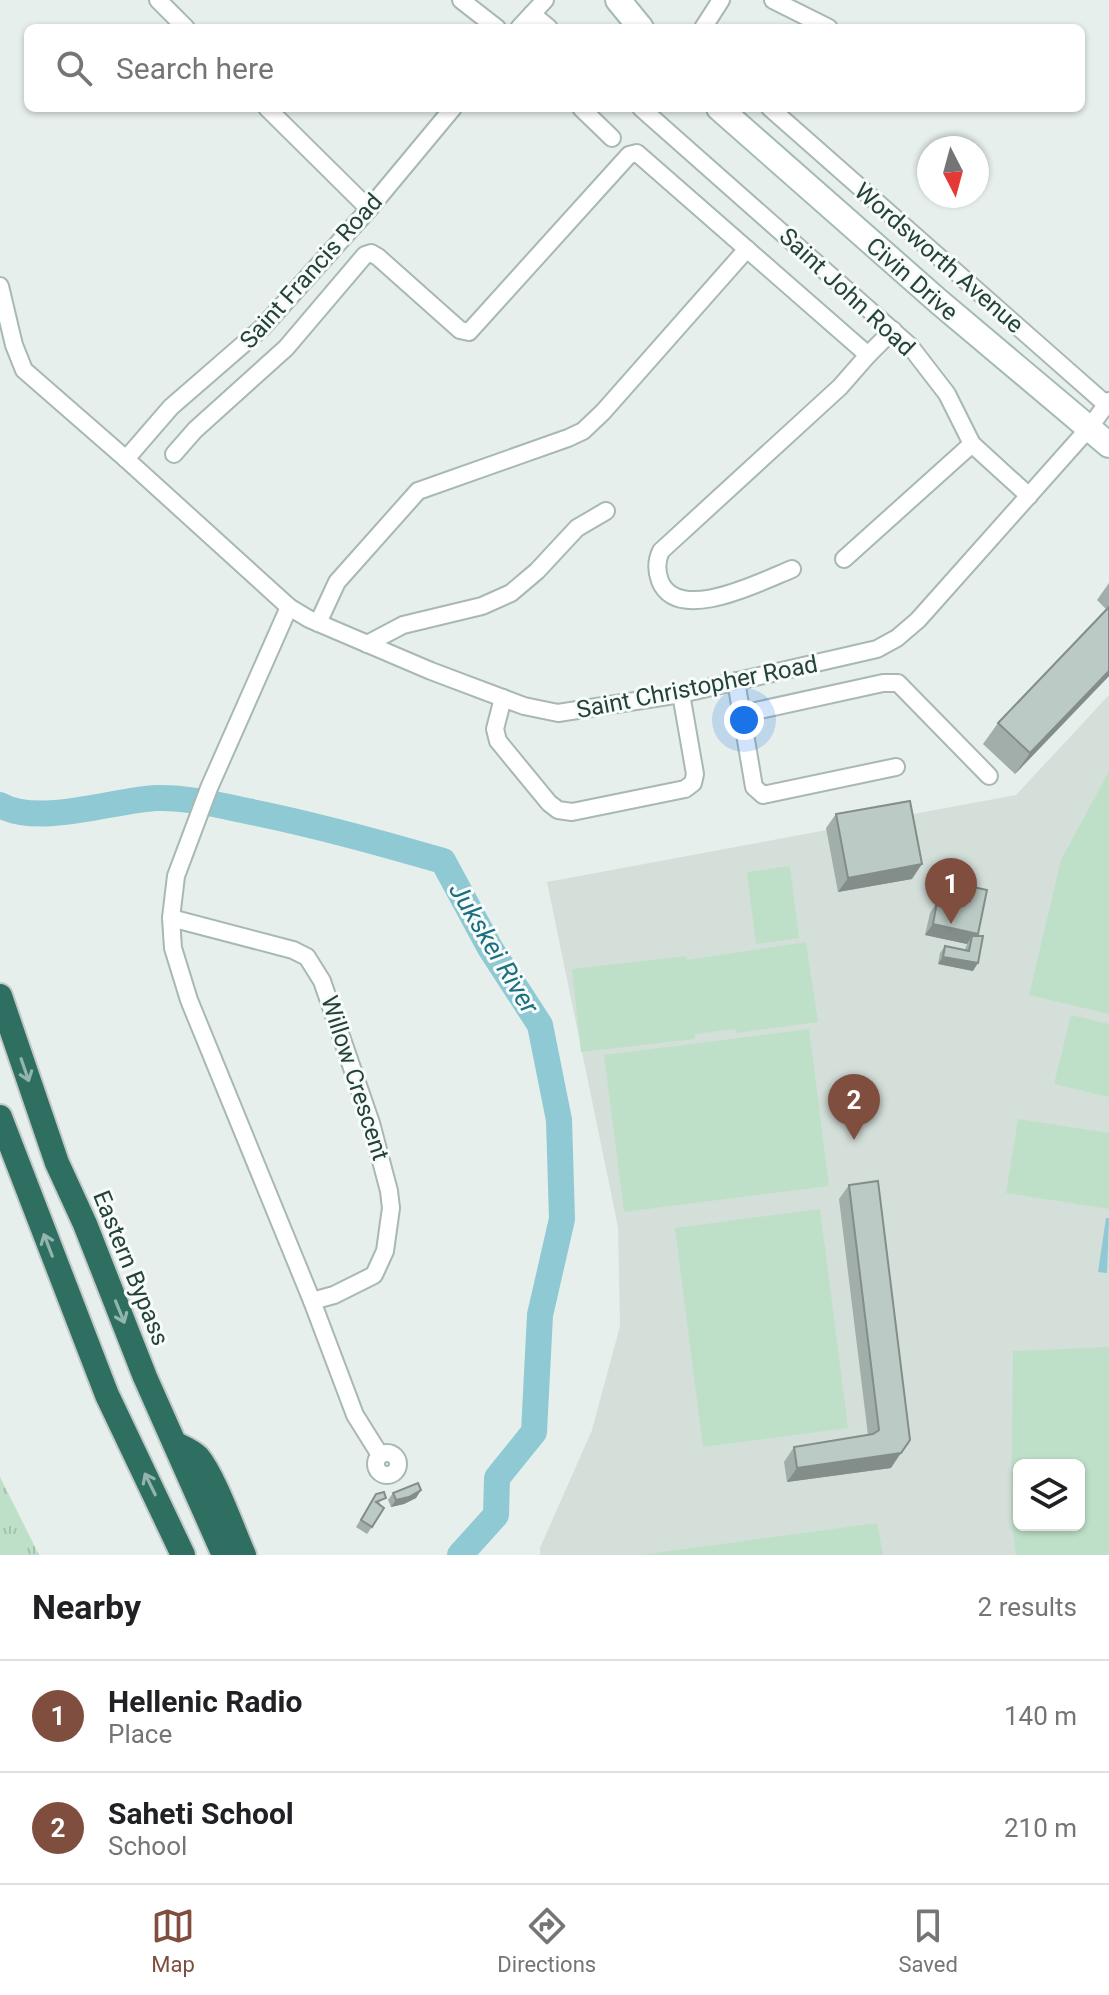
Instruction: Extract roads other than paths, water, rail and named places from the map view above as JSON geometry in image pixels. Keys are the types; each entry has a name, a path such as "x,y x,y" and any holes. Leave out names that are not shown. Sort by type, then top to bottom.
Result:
{"highway":[{"name":"Eastern Bypass","path":"0,996 57,1163 224,1555"},
{"path":"0,1117 107,1395 183,1555"},
{"path":"174,1443 198,1458 244,1555"}],"main road":[{"path":"618,0 638,24"},
{"name":"Civin Drive","path":"724,112 938,301 1109,445"}],"street":[{"path":"158,0 182,24"},
{"path":"461,0 491,24"},
{"path":"523,24 545,0"},
{"path":"706,24 721,0"},
{"path":"773,0 821,24"},
{"path":"532,14 544,24"},
{"path":"271,112 369,209"},
{"name":"Saint Francis Road","path":"126,459 171,407 262,328 369,209 450,112"},
{"path":"585,112 612,138"},
{"name":"Saint John Road","path":"646,112 910,346 939,383 972,444 1029,496"},
{"name":"Wordsworth Avenue","path":"775,112 1108,404"},
{"path":"174,454 195,430 286,348 365,255 371,253 378,257 460,330 469,332 632,153 639,154 868,355"},
{"path":"318,623 337,582 418,491 583,431 747,249"},
{"name":"Saint Christopher Road","path":"0,286 14,345 24,370 289,607 367,644 503,698 558,713 681,694 865,654 897,638 918,620 1108,404"},
{"path":"792,569 726,594 699,601 681,601 666,592 656,566 661,551 840,387 893,330"},
{"path":"844,559 972,444"},
{"path":"367,644 403,625 482,606 511,593 537,571 577,528 606,511"},
{"path":"289,607 209,788 176,876 171,918 173,948 189,1000 312,1301 355,1415 380,1455"},
{"path":"736,681 754,787 763,795 896,767"},
{"path":"742,714 883,683 898,683 989,776"},
{"path":"503,698 495,729 498,741 549,803 558,810 572,812 685,789 693,783 695,774 681,694"},
{"name":"Willow Crescent","path":"171,918 293,950 307,957 322,981 385,1169 391,1208 385,1251 374,1275 334,1295 312,1301"}],"water":[{"path":"1106,1218 1109,1218 1107,1273 1098,1272"}],"waterway":[{"name":"Jukskei River","path":"0,805 16,811 55,813 156,798 191,800 321,828 443,861 490,948 540,1025 559,1120 562,1219 540,1315 534,1432 497,1478 496,1515 460,1555"}],"place":[{"name":"Hellenic Radio","path":"951,924"},
{"name":"Saheti School","path":"854,1140"}]}
